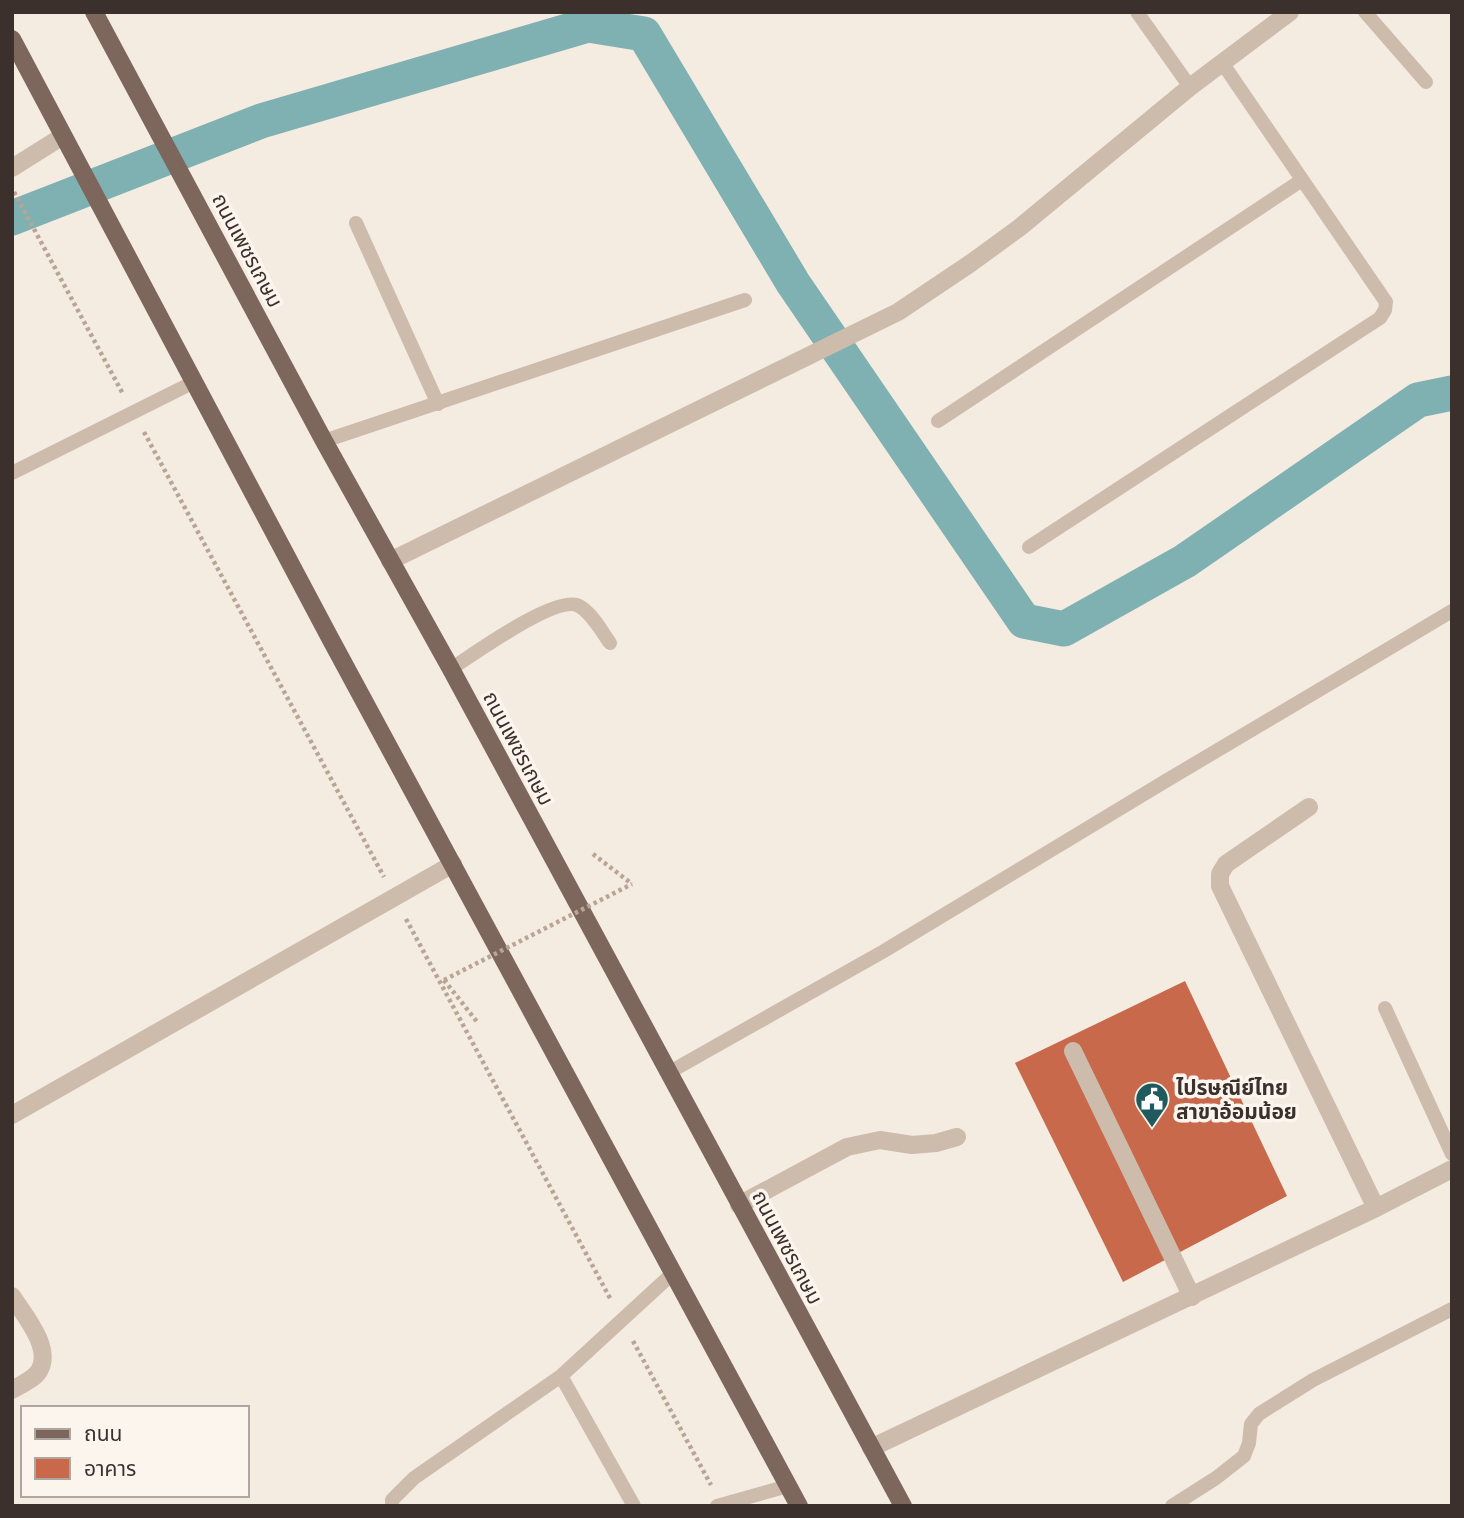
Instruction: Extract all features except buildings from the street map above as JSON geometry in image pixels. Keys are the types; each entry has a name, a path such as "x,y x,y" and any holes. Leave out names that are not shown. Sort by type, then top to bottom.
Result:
{"main road":[{"name":"ถนนเพชรเกษม","path":"94,12 903,1506"},
{"path":"12,39 82,175 799,1506"}],"street":[{"path":"390,561 898,312 1019,228 1190,87 1290,12"},
{"path":"12,168 63,136"},
{"path":"1309,807 1226,864 1220,874 1220,886 1377,1208"},
{"path":"12,1115 453,864"},
{"path":"1073,1051 1192,1297"},
{"path":"739,1205 847,1147 880,1140 912,1145 936,1143 957,1137"},
{"path":"871,1448 1192,1297 1452,1169"},
{"path":"12,1296 40,1344 44,1359 38,1373 12,1390"}],"lane":[{"path":"1137,12 1190,87"},
{"path":"1365,12 1426,82"},
{"path":"1029,547 1380,318 1385,310 1386,302 1223,64"},
{"path":"938,421 1302,180"},
{"path":"356,223 438,404"},
{"path":"324,441 746,300"},
{"path":"12,473 194,382"},
{"path":"451,669 536,615 571,603 587,611 610,643"},
{"path":"668,1073 884,951 1452,611"},
{"path":"1385,1008 1452,1154"},
{"path":"392,1506 392,1500 414,1478 561,1376 673,1273"},
{"path":"1172,1506 1244,1456 1249,1443 1251,1424 1259,1414 1313,1380 1452,1309"},
{"path":"561,1376 634,1506"},
{"path":"719,1505 788,1486"}],"path":[{"path":"17,196 719,1505"},
{"path":"478,1023 444,980 632,884 593,854"}],"waterway":[{"path":"12,218 261,121 588,25 644,34 793,283 1024,621 1064,629 1185,561 1418,400 1452,393"}],"place":[{"name":"ไปรษณีย์ไทย สาขาอ้อมน้อย","path":"1152,1129"}]}
